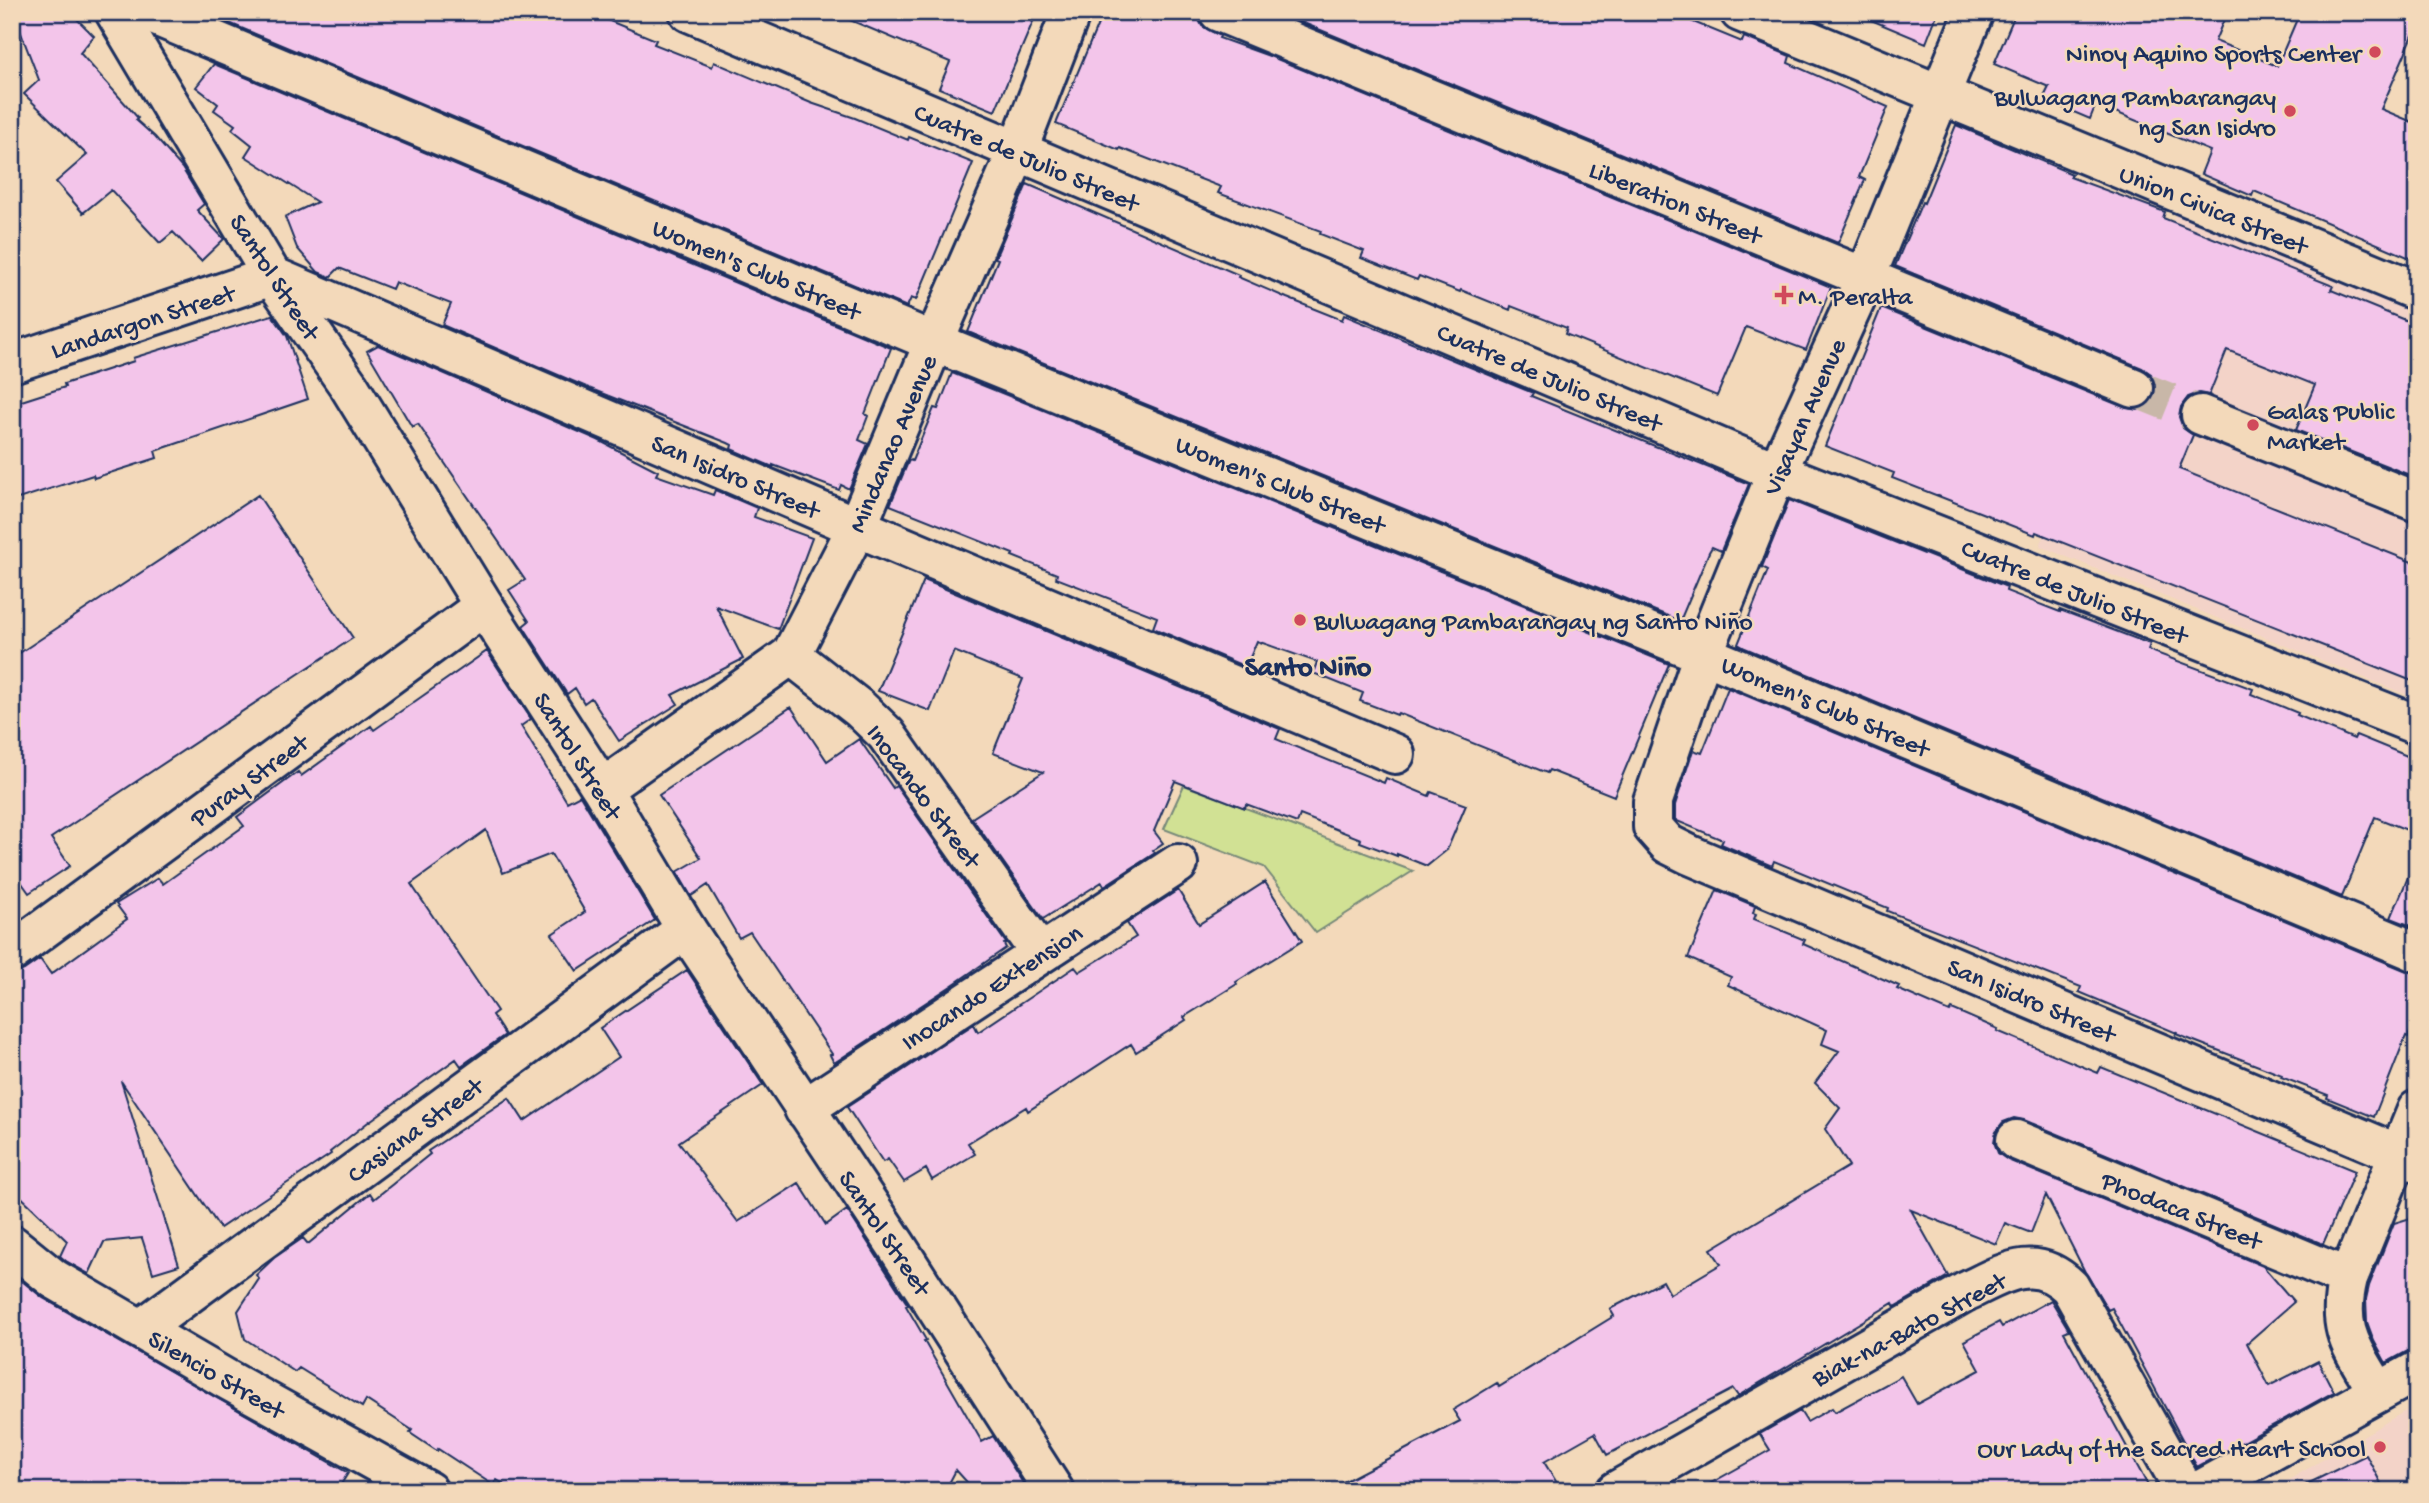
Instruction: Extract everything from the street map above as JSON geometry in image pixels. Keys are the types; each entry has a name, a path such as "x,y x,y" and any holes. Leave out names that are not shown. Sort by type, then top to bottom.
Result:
{"street":[{"name":"Cuatre de Julio Street","path":"689,12 1777,472 2417,725"},
{"name":"Mindanao Avenue","path":"602,789 791,655 857,527 1017,152 1071,12"},
{"name":"Liberation Street","path":"1219,12 2117,381"},
{"name":"Union Civica Street","path":"1740,12 2417,291"},
{"name":"Visayan Avenue","path":"1653,827 1653,801 1703,654 1777,472 1865,279 1974,12"},
{"name":"Santol Street","path":"125,13 272,276 349,386 484,606 602,789 686,929 896,1245 1054,1491"},
{"name":"Women's Club Street","path":"125,13 1703,654 2417,951"},
{"name":"Landargon Street","path":"12,363 272,276"},
{"name":"San Isidro Street","path":"272,276 1395,754"},
{"path":"2201,415 2417,502"},
{"name":"Puray Street","path":"12,952 484,606"},
{"name":"Inocando Street","path":"791,655 860,709 886,734 1040,953"},
{"name":"San Isidro Street","path":"1653,827 1668,844 1690,855 2408,1158"},
{"name":"Inocando Extension","path":"804,1109 1178,863"},
{"name":"Casiana Street","path":"141,1329 686,929"},
{"path":"2378,1392 2350,1344 2343,1322 2342,1302 2348,1278 2408,1158 2417,1110"},
{"name":"Phodaca Street","path":"2016,1140 2348,1278"},
{"name":"Silencio Street","path":"12,1245 54,1279 226,1379 428,1491"},
{"name":"Biak-na-Bato Street","path":"1616,1491 1965,1292 2023,1268 2041,1268 2057,1274 2070,1287 2185,1491"},
{"path":"2199,1491 2417,1371"}],"shaded area":[{"name":"Galas Public Market","path":"2178,208 2417,303 2417,699 2040,546"},
{"name":"Our Lady of the Sacred Heart School","path":"2417,1404 2417,1491 2270,1491"}],"green space":[{"path":"1184,785 1413,871 1316,933 1264,867 1164,829"}],"building":[{"path":"13,12 70,12 94,36 80,53 138,118 136,120 182,168 204,204 197,210 224,239 201,261 173,232 160,243 111,190 83,213 56,182 87,155 24,94 39,80"},
{"path":"203,12 588,12 656,40 654,44 712,67 714,62 811,103 908,140 909,137 973,163 916,300 911,298 907,307"},
{"path":"831,12 1037,12 995,111 939,88 950,62"},
{"path":"1103,12 1180,12 1199,20 1202,26 1220,36 1219,38 1272,57 1831,287 1806,350 1746,327 1717,396 1565,334 1567,328 1511,306 1510,310 1461,290 1460,292 1419,276 1417,280 1361,258 1364,251 1320,234 1321,231 1218,193 1221,187 1056,124"},
{"path":"1291,12 1669,12 1742,42 1744,37 1790,56 1788,63 1888,107 1859,177 1865,180 1838,243 1289,17"},
{"path":"1852,12 1938,12 1926,43"},
{"path":"2016,12 2227,12 2215,41 2277,66 2300,12 2417,12 2417,26 2381,109 2417,124 2417,261 2254,191 2252,196 2201,174 2210,151 2096,104 2090,119 2043,99 2049,87 1994,64"},
{"path":"214,64 891,348 865,414 868,416 859,440 868,444 849,489 841,485 839,490 773,467 731,449 732,445 728,443 591,389 442,325 451,304 395,282 392,289 339,268 330,277 318,272 297,248 285,217 317,202 245,156 252,145 232,129 235,125 214,110 218,104 196,87"},
{"path":"1956,125 2072,174 2070,177 2165,212 2163,218 2333,286 2331,290 2417,325 2417,478 2296,430 2315,385 2227,350 2209,395 2199,393 2188,397 2181,407 2179,417 2183,428 2193,435 2179,469 2417,564 2417,683 1892,478 1894,473 1825,446 1881,308 2126,408 2138,410 2147,406 2154,397 2155,384 2151,374 2142,368 1895,266"},
{"path":"1027,184 1287,298 1342,320 1344,315 1533,393 1531,396 1749,484 1721,551 1712,547 1709,552 1680,621 968,332 998,259 995,258"},
{"path":"272,315 287,336 308,399 155,451 157,458 12,501 12,404 134,361 133,358"},
{"path":"378,345 598,440 658,471 656,475 713,495 715,490 757,508 754,517 812,538 778,629 716,606 743,659 672,695 678,704 619,741 591,698 584,703 575,688 567,694 523,626 529,621 509,590 525,580 418,424 412,427 367,351"},
{"path":"952,373 1669,664 1614,796 1360,701 1363,693 1313,673 1317,662 1257,641 1246,667 1153,628 1157,617 1056,578 1057,574 1012,556 1013,554 890,505 934,408 938,409"},
{"path":"258,495 353,638 51,838 70,866 29,893 12,869 12,658"},
{"path":"1789,500 2007,587 2006,591 2150,644 2148,650 2253,689 2251,694 2298,713 2297,715 2354,739 2356,735 2417,760 2417,834 2375,817 2342,897 1745,648 1738,644 1768,570 1762,567"},
{"path":"924,580 1280,729 1276,739 1384,783 1386,778 1429,796 1431,792 1466,805 1447,850 1427,866 1360,842 1361,839 1300,815 1297,823 1246,804 1245,808 1175,781 1154,831 1163,843 1153,850 1155,853 1104,886 1102,882 1043,919 972,818 1043,772 993,753 1023,679 954,651 930,711 878,691"},
{"path":"487,651 531,719 521,726 567,802 580,795 655,920 577,971 552,934 585,912 551,854 503,873 486,830 411,884 497,1011 492,1015 505,1035 461,1066 456,1059 367,1123 330,1152 331,1154 220,1228 121,1081 179,1265 153,1273 142,1238 104,1242 89,1274 66,1261 60,1256 67,1241 12,1188 12,974 24,970 40,959 51,974 127,919 116,904 158,878 163,884 244,826 237,817 298,772 301,776 371,726 374,730"},
{"path":"1728,688 2409,972 2417,973 2417,1016 2408,1037 2406,1036 2374,1117 2281,1077 2282,1075 2176,1034 2079,992 2081,987 1887,911 1888,908 1774,861 1772,866 1721,844 1723,840 1677,821 1675,805 1693,750 1702,753"},
{"path":"791,707 827,761 859,739 893,788 896,786 1006,943 1006,948 834,1063 830,1055 832,1054 750,932 739,938 708,885 691,896 677,872 701,858 659,795"},
{"path":"2417,858 2417,928 2391,918"},
{"path":"1265,882 1302,941 1236,982 1237,984 1184,1017 1186,1020 1136,1052 1131,1044 1028,1111 1026,1107 968,1143 975,1154 932,1180 926,1169 904,1182 888,1159 883,1162 847,1107 974,1024 978,1032 1075,967 1079,972 1136,937 1127,923 1178,890 1199,924"},
{"path":"1717,890 1755,906 1754,919 1805,940 1803,944 1899,986 1897,989 1950,1012 1952,1009 2098,1073 2101,1067 2355,1171 2323,1244 2024,1120 2014,1118 2003,1122 1996,1131 1994,1142 1998,1153 2008,1160 2263,1266 2294,1302 2247,1343 2269,1386 2318,1361 2334,1392 2197,1467 2112,1308 2108,1310 2085,1272 2046,1195 2031,1233 2005,1223 1996,1244 1911,1210 1948,1276 1895,1307 1893,1303 1738,1396 1733,1389 1607,1455 1595,1433 1544,1462 1562,1491 1326,1491 1460,1421 1453,1410 1497,1383 1499,1387 1614,1316 1610,1309 1663,1281 1670,1294 1721,1264 1711,1249 1849,1166 1825,1129 1840,1108 1815,1083 1839,1051 1822,1044 1827,1030 1728,985 1731,977 1688,958"},
{"path":"687,970 763,1085 679,1142 738,1222 799,1183 826,1225 847,1210 908,1305 906,1306 926,1340 924,1341 982,1442 993,1436 1028,1491 975,1491 956,1470 945,1491 515,1491 497,1480 493,1485 438,1449 437,1451 410,1433 412,1430 366,1400 362,1407 299,1368 295,1372 245,1339 238,1311 259,1279 256,1275 274,1258 303,1238 308,1244 370,1193 374,1199 430,1154 428,1151 509,1098 524,1121 619,1057 600,1028"},
{"path":"2417,1216 2417,1349 2386,1363 2367,1322 2366,1299 2394,1223"},
{"path":"12,1273 43,1298 348,1473 337,1491 12,1491"},
{"path":"2051,1300 2069,1330 2064,1332 2151,1491 1697,1491 1770,1450 1760,1434 1800,1411 1807,1422 1832,1408 1835,1412 1901,1376 1917,1404 1980,1370 1964,1341 1999,1322 2002,1327"},
{"path":"2366,1455 2385,1491 2293,1491"}],"tunnel":[{"path":"2134,388 2201,415"}],"place":[{"name":"Ninoy Aquino Sports Center","path":"2375,52"},
{"name":"Bulwagang Pambarangay ng San Isidro","path":"2290,111"},
{"name":"M. Peralta","path":"1784,295"},
{"name":"Galas Public Market","path":"2253,425"},
{"name":"Bulwagang Pambarangay ng Santo Niño","path":"1300,620"},
{"name":"Our Lady of the Sacred Heart School","path":"2380,1447"}],"district":[{"name":"Santo Niño","path":"1308,665"}]}
